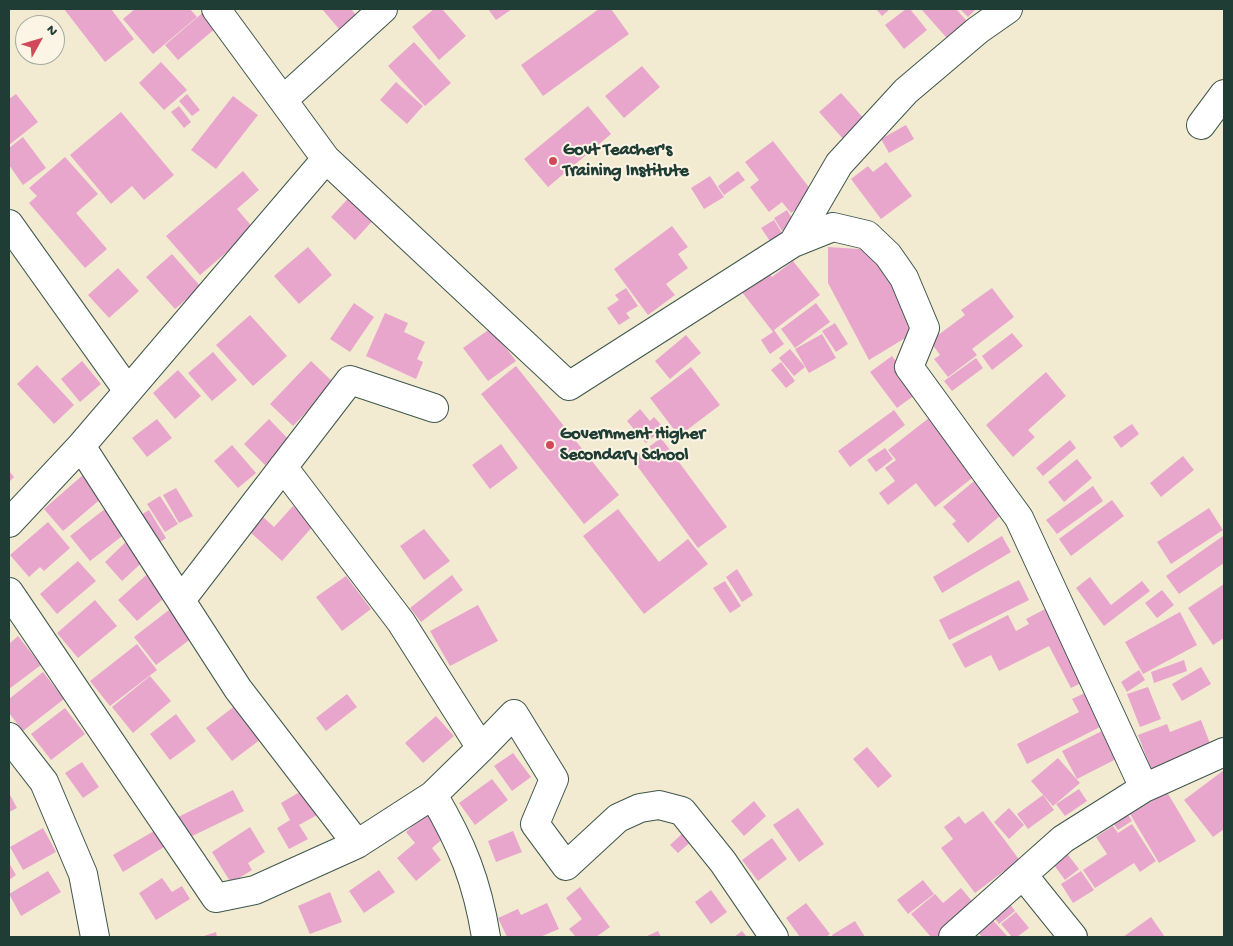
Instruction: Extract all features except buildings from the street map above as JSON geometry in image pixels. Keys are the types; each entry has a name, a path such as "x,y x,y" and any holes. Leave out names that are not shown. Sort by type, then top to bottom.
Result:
{"street":[{"path":"216,9 326,159 569,386 793,243 833,227 867,235 888,255 904,278 925,328 909,367 1019,518 1144,788"},
{"path":"283,100 383,9"},
{"path":"793,243 840,164 906,91 978,30 1008,9"},
{"path":"1201,125 1224,94"},
{"path":"9,523 128,391 326,159"},
{"path":"9,224 128,391"},
{"path":"181,600 350,380 434,408"},
{"path":"80,446 238,689 357,844"},
{"path":"283,467 401,622 481,748"},
{"path":"9,592 216,898 255,890 357,844 433,795 514,714 554,779 535,824 566,866 618,818 640,808 659,805 682,811 723,862 774,937"},
{"path":"9,737 44,782 83,874 94,937"},
{"path":"953,937 1063,839 1144,788 1224,752"},
{"path":"433,795 460,844 479,897 486,937"},
{"path":"1023,875 1072,937"}],"place":[{"name":"Govt Teacher's Training Institute","path":"553,161"},
{"name":"Government Higher Secondary School","path":"550,445"}]}
